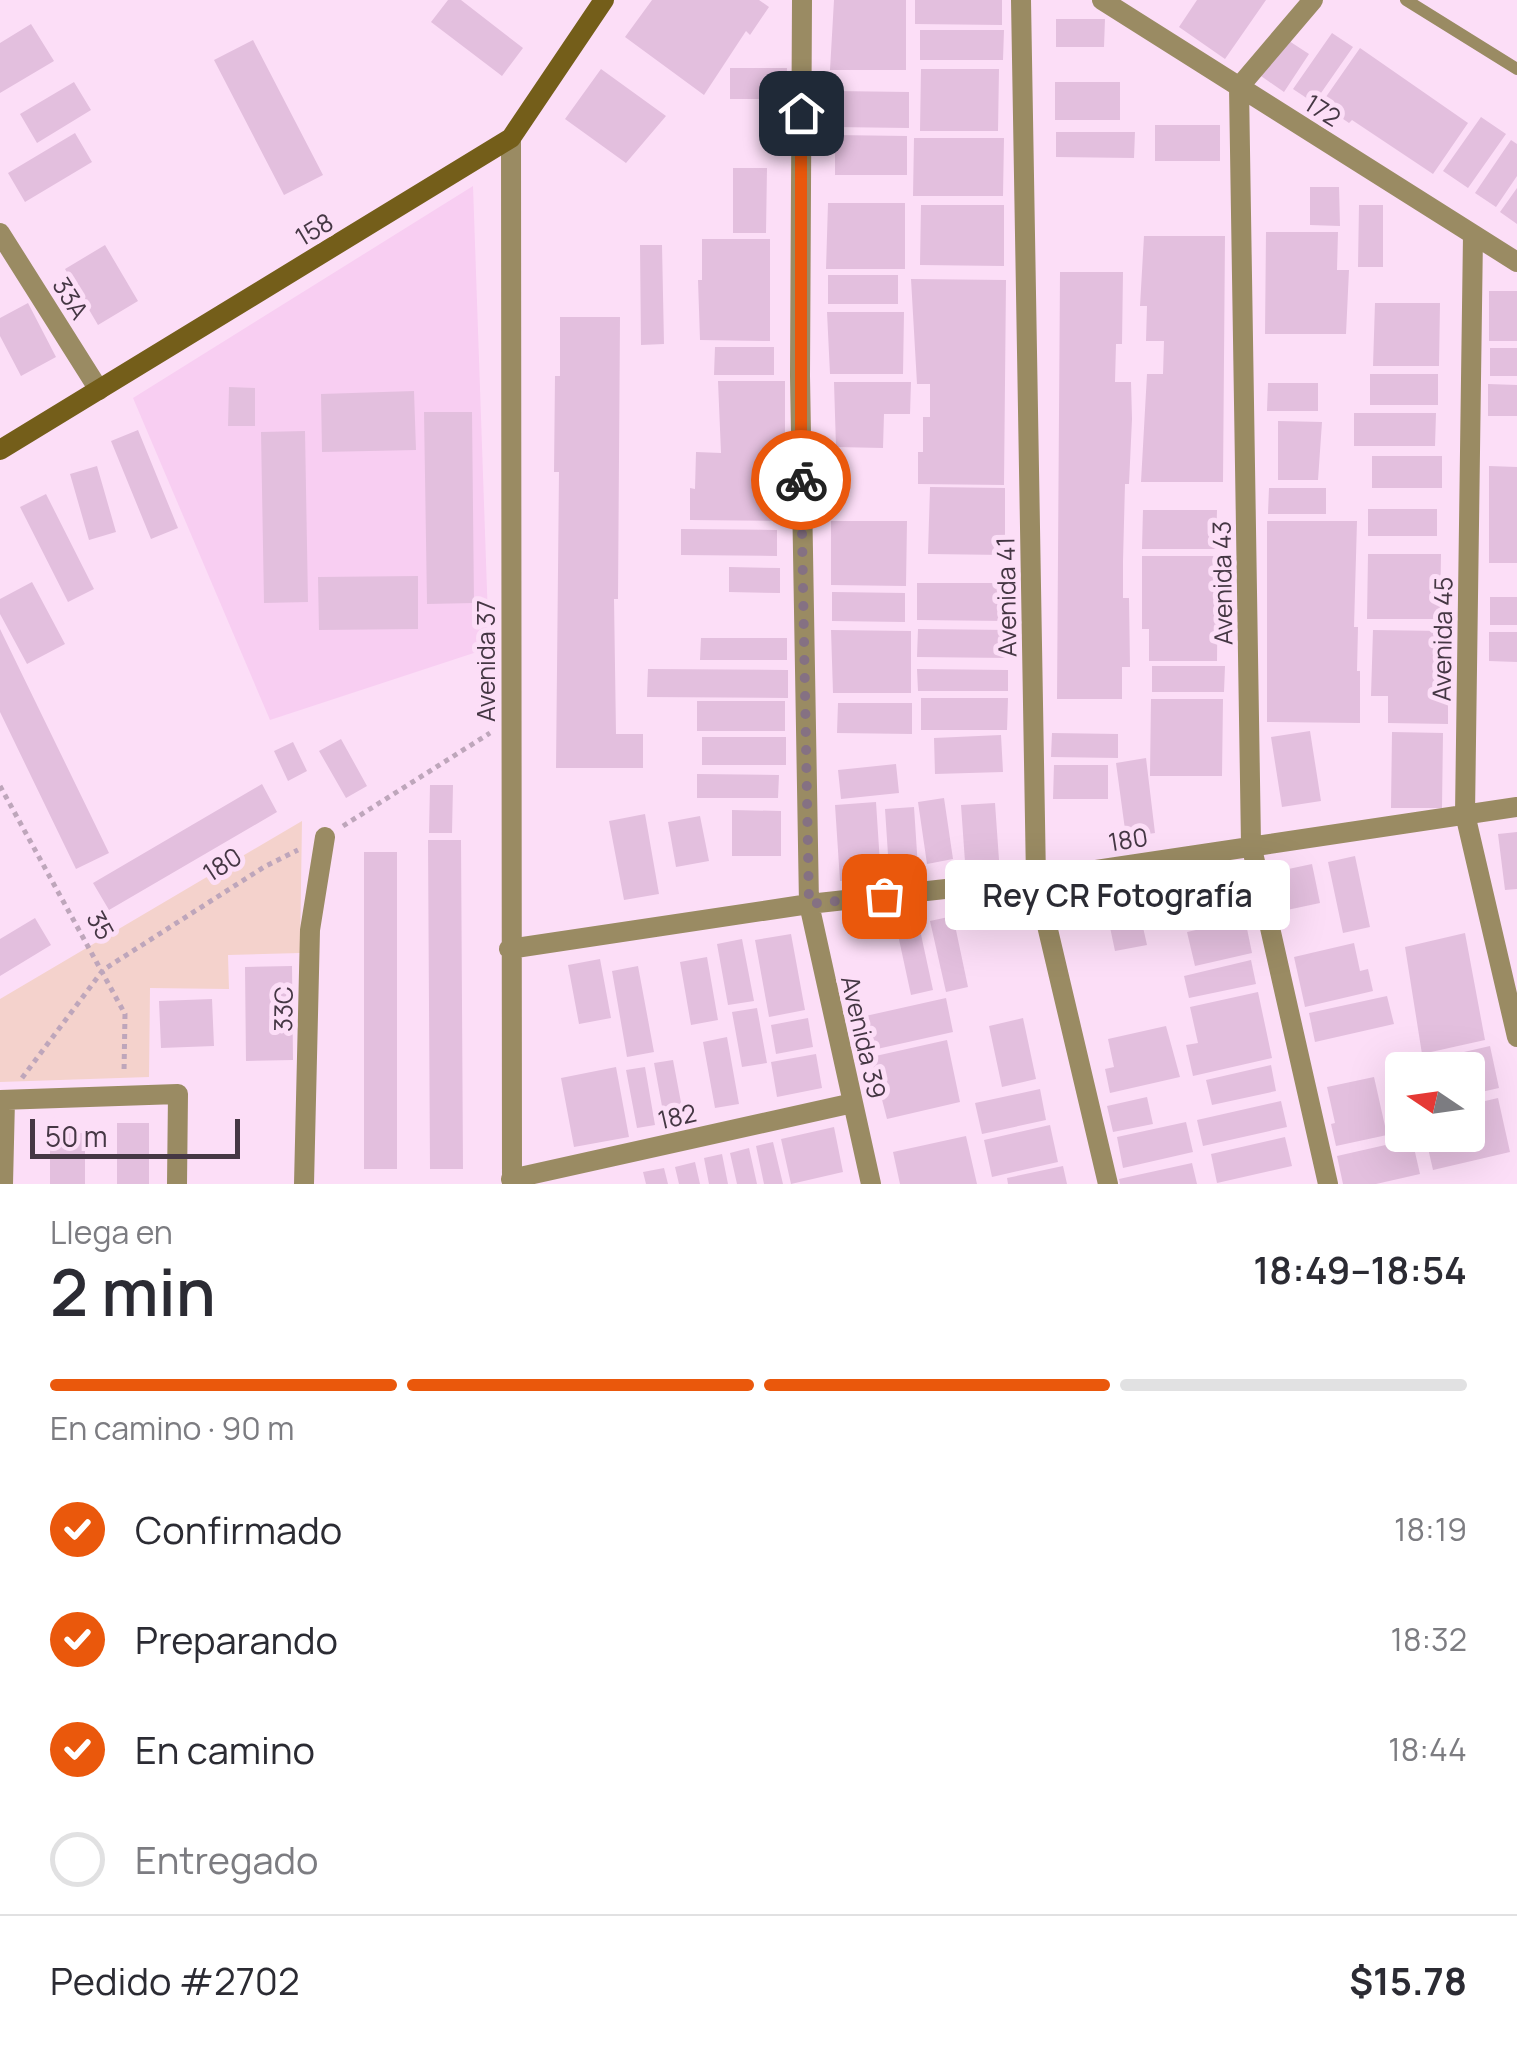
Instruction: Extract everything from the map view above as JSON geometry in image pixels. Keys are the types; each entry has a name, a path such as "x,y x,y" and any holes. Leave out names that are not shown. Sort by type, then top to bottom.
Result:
{"street":[{"name":"158","path":"0,450 512,138 604,0"},
{"name":"Avenida 39","path":"802,0 800,376 809,904 871,1184"},
{"name":"Avenida 41","path":"1021,0 1036,879 1108,1184"},
{"name":"172","path":"1102,0 1517,262"},
{"path":"1239,86 1313,0"},
{"name":"Avenida 43","path":"1239,86 1251,844 1328,1184"},
{"name":"Avenida 37","path":"512,138 512,1182"},
{"name":"33A","path":"0,233 99,390"},
{"name":"Avenida 45","path":"1473,236 1465,814 1517,1037"},
{"name":"180","path":"509,948 809,904 1036,879 1517,807"},
{"name":"33C","path":"304,1184 310,930 325,837"},
{"path":"3,1184 2,1100 178,1094 177,1184"},
{"name":"182","path":"512,1182 853,1103"}],"lane":[{"path":"1415,1 1517,69"}],"path":[{"name":"180","path":"2,1100 103,970 264,866 325,837 510,721"},
{"name":"35","path":"0,786 125,1014 123,1096"},
{"path":"0,805 8,800"}],"shaded area":[{"path":"473,186 489,648 270,720 133,398"},
{"path":"302,821 300,953 228,955 229,989 150,988 149,1077 0,1082 0,999"}],"building":[{"path":"448,0 461,0 523,48 502,76 431,22"},
{"path":"652,0 759,0 769,7 750,35 746,31 704,95 625,37"},
{"path":"834,0 906,0 906,70 830,70"},
{"path":"915,0 1002,0 1002,25 915,24"},
{"path":"1197,0 1266,0 1225,59 1179,27"},
{"path":"1056,19 1105,19 1104,47 1056,47"},
{"path":"31,24 54,61 0,93 0,43"},
{"path":"920,30 1004,30 1003,60 920,60"},
{"path":"1332,33 1353,47 1314,103 1293,89"},
{"path":"1286,39 1309,54 1284,92 1261,76"},
{"path":"253,40 323,175 284,195 214,60"},
{"path":"1360,48 1468,123 1433,174 1321,104"},
{"path":"730,68 787,68 786,99 730,99"},
{"path":"601,69 666,116 626,163 565,119"},
{"path":"921,69 999,69 998,131 920,131"},
{"path":"74,82 91,110 37,143 20,114"},
{"path":"1055,82 1120,82 1120,120 1055,120"},
{"path":"834,91 909,92 909,128 834,127"},
{"path":"1481,117 1506,134 1468,188 1443,171"},
{"path":"1155,125 1220,125 1220,161 1155,161"},
{"path":"1056,132 1135,132 1134,158 1056,157"},
{"path":"75,133 92,162 25,202 8,173"},
{"path":"835,135 907,136 907,175 835,175"},
{"path":"914,138 1004,138 1003,196 913,196"},
{"path":"1511,140 1517,144 1517,176 1496,207 1475,193"},
{"path":"733,168 767,168 766,233 733,233"},
{"path":"1310,187 1339,187 1340,226 1310,225"},
{"path":"1517,188 1517,224 1500,212"},
{"path":"828,203 905,203 905,269 826,269"},
{"path":"921,205 1004,205 1004,266 920,265"},
{"path":"1359,205 1383,205 1383,267 1358,267"},
{"path":"1266,232 1338,232 1337,270 1349,270 1346,334 1265,334"},
{"path":"1144,236 1225,236 1223,482 1141,482 1147,374 1163,374 1164,341 1146,341 1147,306 1140,306"},
{"path":"702,239 770,239 770,341 700,340 698,280 702,280"},
{"path":"105,245 138,301 98,325 65,269"},
{"path":"640,245 662,245 664,344 641,345"},
{"path":"1060,272 1123,272 1122,344 1116,344 1115,382 1131,382 1132,419 1123,561 1123,598 1129,598 1130,667 1122,667 1122,699 1057,699"},
{"path":"828,275 898,275 898,304 828,304"},
{"path":"911,279 1006,280 1004,485 918,484 923,417 930,417 930,384 917,384"},
{"path":"1489,291 1517,291 1517,341 1489,341"},
{"path":"28,303 56,357 21,376 0,336 0,318"},
{"path":"1375,303 1440,303 1439,366 1373,366"},
{"path":"827,312 904,312 903,374 830,374"},
{"path":"560,317 620,317 618,599 614,599 616,734 643,734 643,768 556,768 559,472 554,472"},
{"path":"715,347 774,347 774,375 714,375"},
{"path":"1490,348 1517,348 1517,376 1490,376"},
{"path":"1370,374 1438,374 1438,405 1370,405"},
{"path":"718,381 785,381 785,521 690,520 696,452 721,453"},
{"path":"834,382 911,382 910,414 884,414 883,448 836,447"},
{"path":"1268,383 1318,383 1318,411 1267,411"},
{"path":"1488,384 1517,385 1517,416 1488,416"},
{"path":"229,387 255,388 255,426 228,426"},
{"path":"414,391 416,450 322,452 321,394"},
{"path":"424,412 472,412 474,603 427,604"},
{"path":"1354,413 1436,413 1435,446 1354,446"},
{"path":"1278,421 1322,422 1318,480 1278,480"},
{"path":"138,430 178,528 151,539 111,441"},
{"path":"305,431 308,602 264,603 261,432"},
{"path":"1372,456 1442,456 1442,488 1372,488"},
{"path":"97,466 116,532 89,540 70,474"},
{"path":"1489,466 1517,467 1517,563 1489,563"},
{"path":"930,487 1005,488 1005,555 928,554"},
{"path":"1269,488 1326,488 1326,514 1268,514"},
{"path":"46,494 94,589 68,602 20,507"},
{"path":"1368,509 1437,509 1437,536 1368,536"},
{"path":"1143,510 1217,510 1216,549 1142,549"},
{"path":"831,521 907,521 906,586 831,585"},
{"path":"1267,521 1357,521 1354,627 1358,627 1360,723 1267,722"},
{"path":"681,529 777,530 777,556 681,555"},
{"path":"1368,554 1441,554 1440,619 1367,619"},
{"path":"1142,556 1218,556 1217,661 1149,661 1149,629 1142,629"},
{"path":"729,567 780,568 780,593 729,592"},
{"path":"418,576 418,629 319,630 318,577"},
{"path":"32,582 65,644 27,664 0,614 0,599"},
{"path":"917,583 1006,583 1006,621 917,620"},
{"path":"832,592 905,593 905,622 832,621"},
{"path":"1490,597 1517,597 1517,625 1490,625"},
{"path":"0,629 109,853 76,869 0,712"},
{"path":"918,629 1009,630 1009,658 917,657"},
{"path":"831,630 911,631 911,693 833,693"},
{"path":"1373,630 1443,631 1442,698 1448,698 1448,724 1388,723 1388,696 1371,696"},
{"path":"1489,632 1517,632 1517,662 1489,661"},
{"path":"701,638 787,638 787,660 700,660"},
{"path":"1152,666 1225,666 1224,692 1152,692"},
{"path":"648,669 788,670 788,698 647,697"},
{"path":"917,669 1008,670 1008,691 918,691"},
{"path":"921,698 1008,698 1007,730 921,730"},
{"path":"1151,699 1223,699 1222,776 1150,776"},
{"path":"697,701 785,701 785,731 697,731"},
{"path":"838,703 912,703 912,734 837,733"},
{"path":"1310,731 1321,801 1282,807 1271,737"},
{"path":"1392,732 1443,733 1442,808 1391,808"},
{"path":"1052,733 1118,734 1118,758 1051,757"},
{"path":"1001,735 1003,772 935,774 934,738"},
{"path":"702,737 786,737 786,765 702,765"},
{"path":"341,739 367,786 346,798 319,751"},
{"path":"293,742 307,771 288,781 274,751"},
{"path":"1146,758 1155,833 1126,837 1116,763"},
{"path":"896,764 899,793 841,799 838,770"},
{"path":"1054,765 1108,765 1108,799 1053,799"},
{"path":"697,774 779,775 778,798 697,798"},
{"path":"262,784 277,812 109,910 93,883"},
{"path":"430,785 453,785 452,833 429,833"},
{"path":"944,798 953,859 927,864 918,802"},
{"path":"876,802 881,879 840,881 835,805"},
{"path":"995,803 999,860 965,862 961,805"},
{"path":"914,807 918,868 889,870 885,809"},
{"path":"732,810 781,811 781,856 732,856"},
{"path":"645,814 659,894 624,900 609,821"},
{"path":"700,816 709,861 676,867 668,822"},
{"path":"1517,832 1517,889 1505,890 1498,834"},
{"path":"428,840 461,840 463,1169 430,1169"},
{"path":"364,852 397,852 397,1169 364,1169"},
{"path":"1355,856 1370,927 1343,933 1328,862"},
{"path":"1312,864 1320,903 1287,910 1279,871"},
{"path":"1238,872 1246,908 1190,920 1183,884"},
{"path":"1134,887 1147,945 1115,951 1103,894"},
{"path":"917,916 933,990 911,995 895,921"},
{"path":"953,916 968,987 946,992 930,921"},
{"path":"35,918 51,945 0,976 0,939"},
{"path":"1245,919 1252,953 1195,966 1187,932"},
{"path":"1465,933 1485,1040 1422,1052 1405,947"},
{"path":"791,934 805,1010 769,1017 755,940"},
{"path":"742,939 754,1001 728,1005 717,944"},
{"path":"1354,943 1360,971 1368,969 1373,991 1305,1007 1294,957"},
{"path":"707,957 718,1020 691,1025 680,962"},
{"path":"600,959 611,1018 579,1024 568,965"},
{"path":"1251,960 1256,984 1189,998 1184,976"},
{"path":"292,966 293,1060 246,1061 245,967"},
{"path":"638,966 654,1052 627,1057 612,971"},
{"path":"1258,992 1272,1058 1193,1076 1186,1045 1198,1043 1190,1007"},
{"path":"1387,996 1394,1024 1315,1042 1309,1013"},
{"path":"946,998 953,1032 868,1051 861,1017"},
{"path":"212,999 214,1046 161,1048 159,1001"},
{"path":"757,1008 767,1063 742,1067 732,1012"},
{"path":"808,1018 813,1047 776,1054 771,1025"},
{"path":"1023,1018 1036,1079 1002,1087 989,1026"},
{"path":"1166,1026 1180,1077 1110,1093 1105,1069 1114,1067 1108,1039"},
{"path":"727,1037 739,1104 715,1108 703,1042"},
{"path":"947,1040 960,1102 887,1119 871,1057"},
{"path":"1490,1046 1499,1088 1485,1091 1485,1052 1464,1052"},
{"path":"816,1054 822,1088 777,1097 771,1062"},
{"path":"673,1060 683,1113 664,1117 654,1063"},
{"path":"1271,1065 1276,1091 1212,1105 1206,1080"},
{"path":"616,1067 629,1137 574,1147 561,1078"},
{"path":"645,1067 655,1125 637,1128 626,1070"},
{"path":"1374,1077 1385,1135 1336,1146 1327,1087"},
{"path":"1040,1089 1046,1120 982,1134 975,1103"},
{"path":"1147,1097 1153,1124 1113,1132 1107,1106"},
{"path":"1498,1098 1510,1152 1433,1170 1429,1152 1485,1152 1485,1101"},
{"path":"1281,1101 1287,1127 1203,1146 1197,1120"},
{"path":"1186,1122 1193,1152 1123,1168 1117,1137"},
{"path":"117,1123 149,1123 149,1184 117,1184"},
{"path":"1050,1125 1058,1162 992,1177 984,1140"},
{"path":"834,1127 843,1172 791,1184 781,1139"},
{"path":"50,1133 85,1133 85,1184 50,1184"},
{"path":"966,1136 977,1184 900,1184 893,1152"},
{"path":"1285,1137 1292,1166 1217,1183 1211,1154"},
{"path":"773,1142 783,1184 764,1184 756,1146"},
{"path":"1385,1145 1385,1152 1415,1152 1420,1174 1376,1184 1343,1184 1337,1156"},
{"path":"749,1148 757,1184 737,1184 730,1153"},
{"path":"722,1154 728,1184 709,1184 704,1158"},
{"path":"695,1162 700,1184 679,1184 675,1167"},
{"path":"1192,1163 1197,1184 1120,1184 1119,1179"},
{"path":"1063,1166 1067,1184 1008,1184 1007,1178"},
{"path":"664,1168 668,1184 646,1184 643,1172"}],"way so far":[{"path":"801,480 809,904 884,896"}],"place":[{"name":"Rey CR Fotografía","path":"884,896"}],"route":[{"path":"801,113 801,480"}]}
